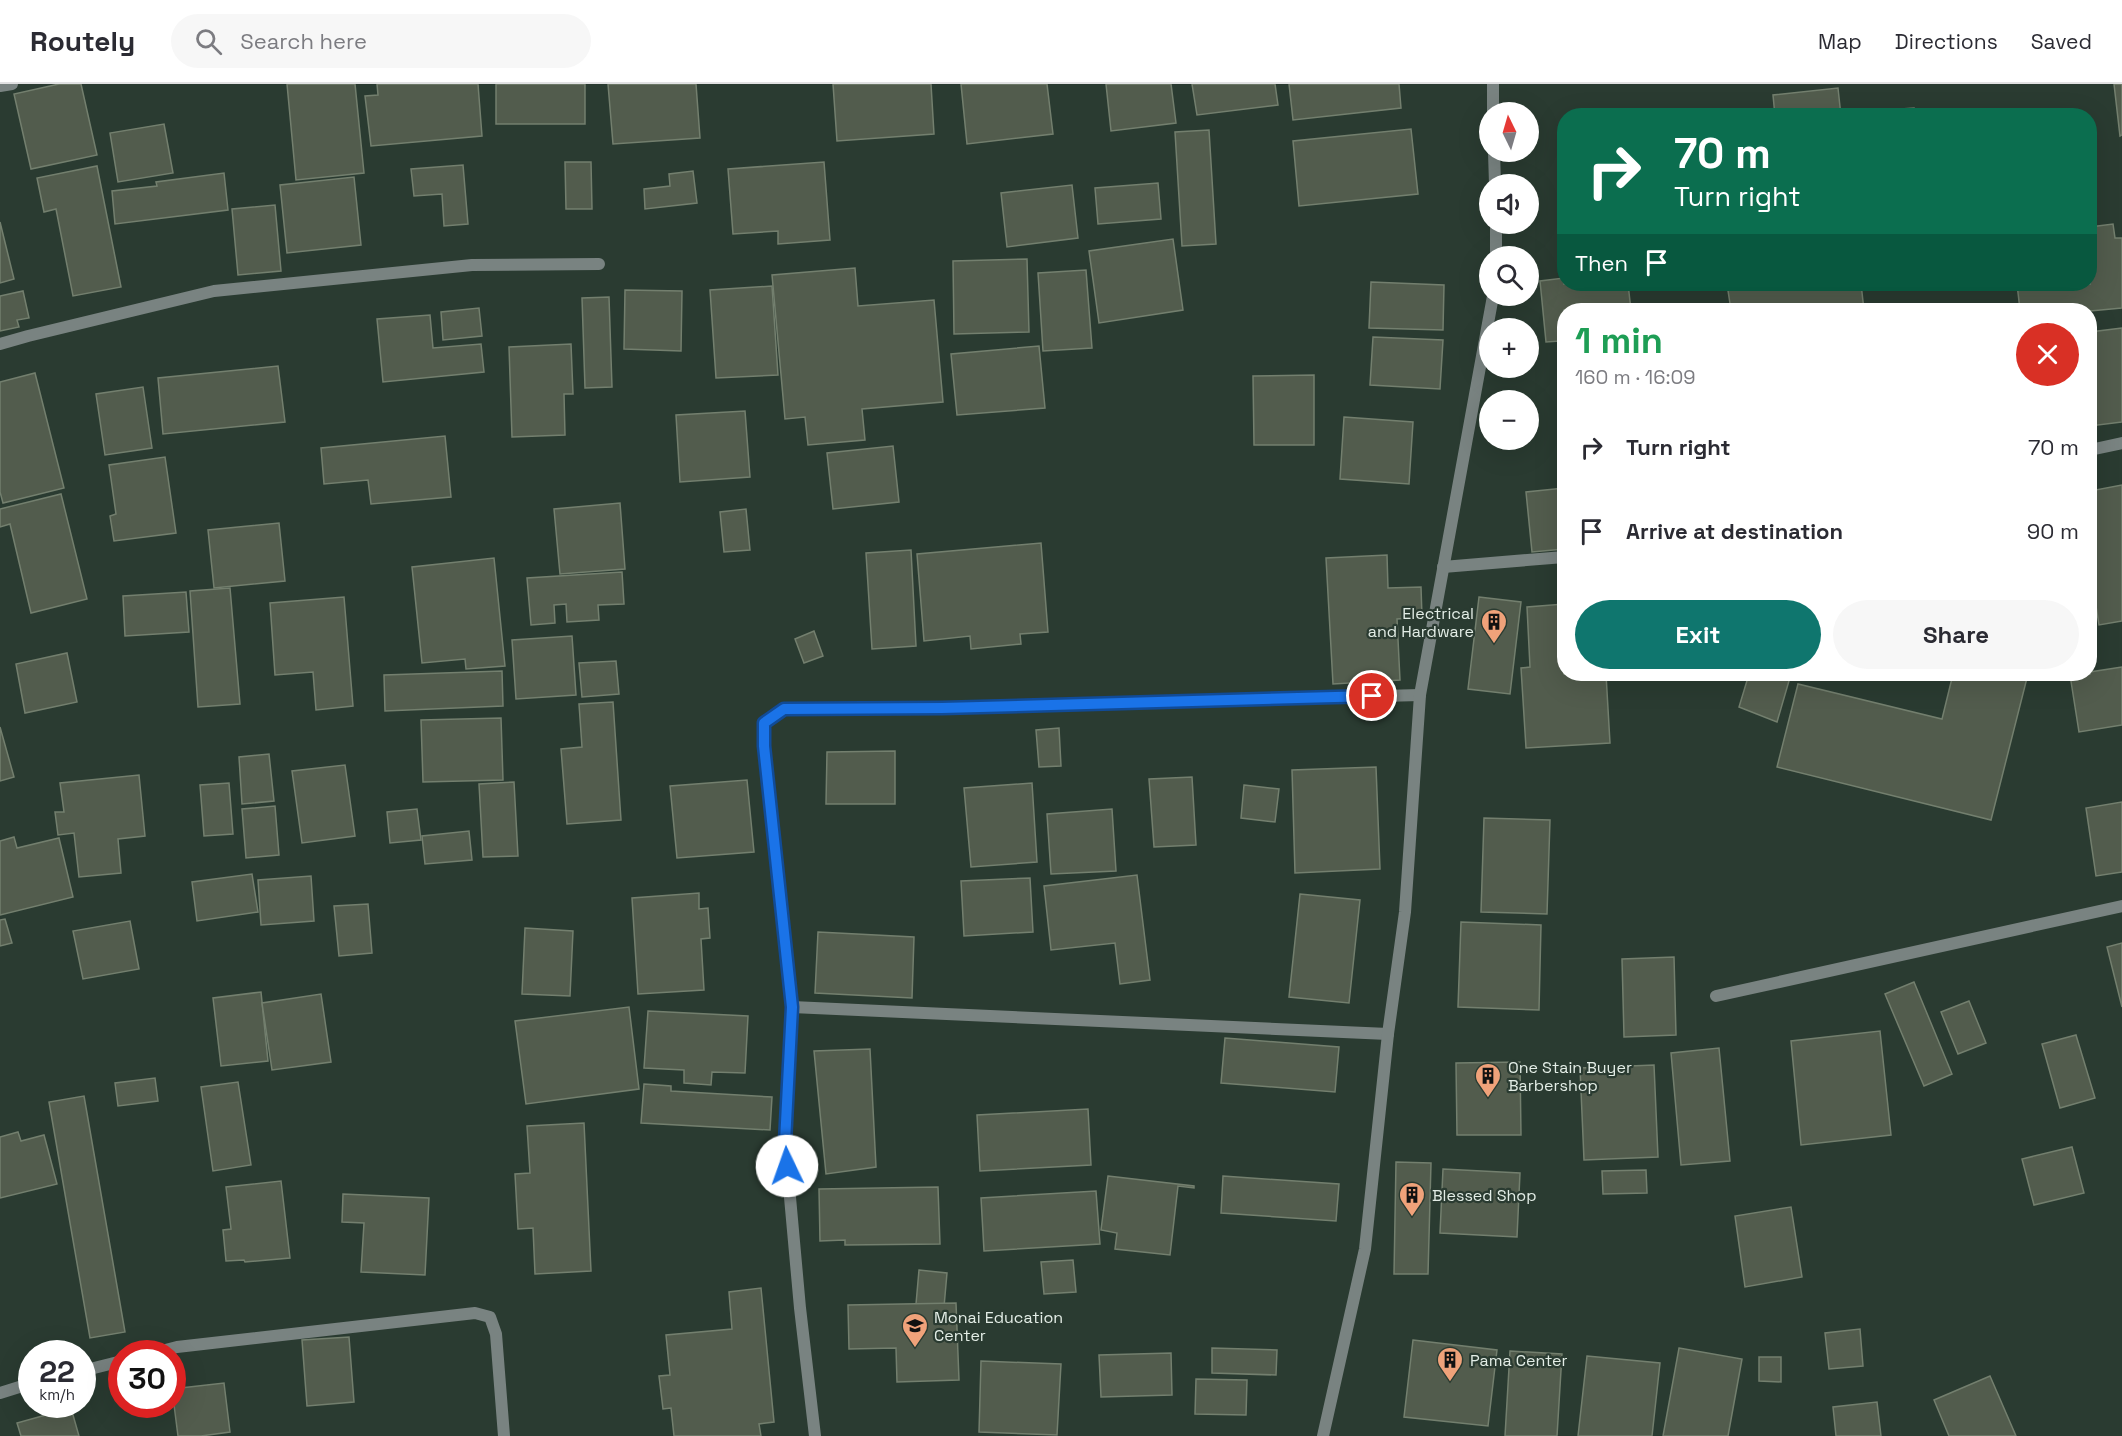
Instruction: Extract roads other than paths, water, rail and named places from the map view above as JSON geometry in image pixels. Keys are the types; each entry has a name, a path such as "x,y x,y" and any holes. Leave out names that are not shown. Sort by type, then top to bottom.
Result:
{"street":[{"path":"0,86 12,84"},
{"path":"1493,84 1494,102"},
{"path":"0,345 28,336 214,291 472,265 599,264"},
{"path":"1323,1436 1365,1249 1405,912 1420,695 1491,306"},
{"path":"2097,448 2122,443"},
{"path":"1443,567 1557,558"},
{"path":"815,1436 800,1308 785,1142 792,1007 764,746 764,723 784,709 942,708 1420,695"},
{"path":"1716,996 2122,906"},
{"path":"792,1007 1389,1034"},
{"path":"186,1346 475,1313 490,1317 496,1334 504,1436"},
{"path":"0,1393 18,1387"}],"place":[{"name":"Electrical and Hardware","path":"1494,645"},
{"name":"One Stain Buyer Barbershop","path":"1488,1099"},
{"name":"Blessed Shop","path":"1412,1218"},
{"name":"Monai Education Center","path":"915,1349"},
{"name":"Pama Center","path":"1450,1383"}]}
